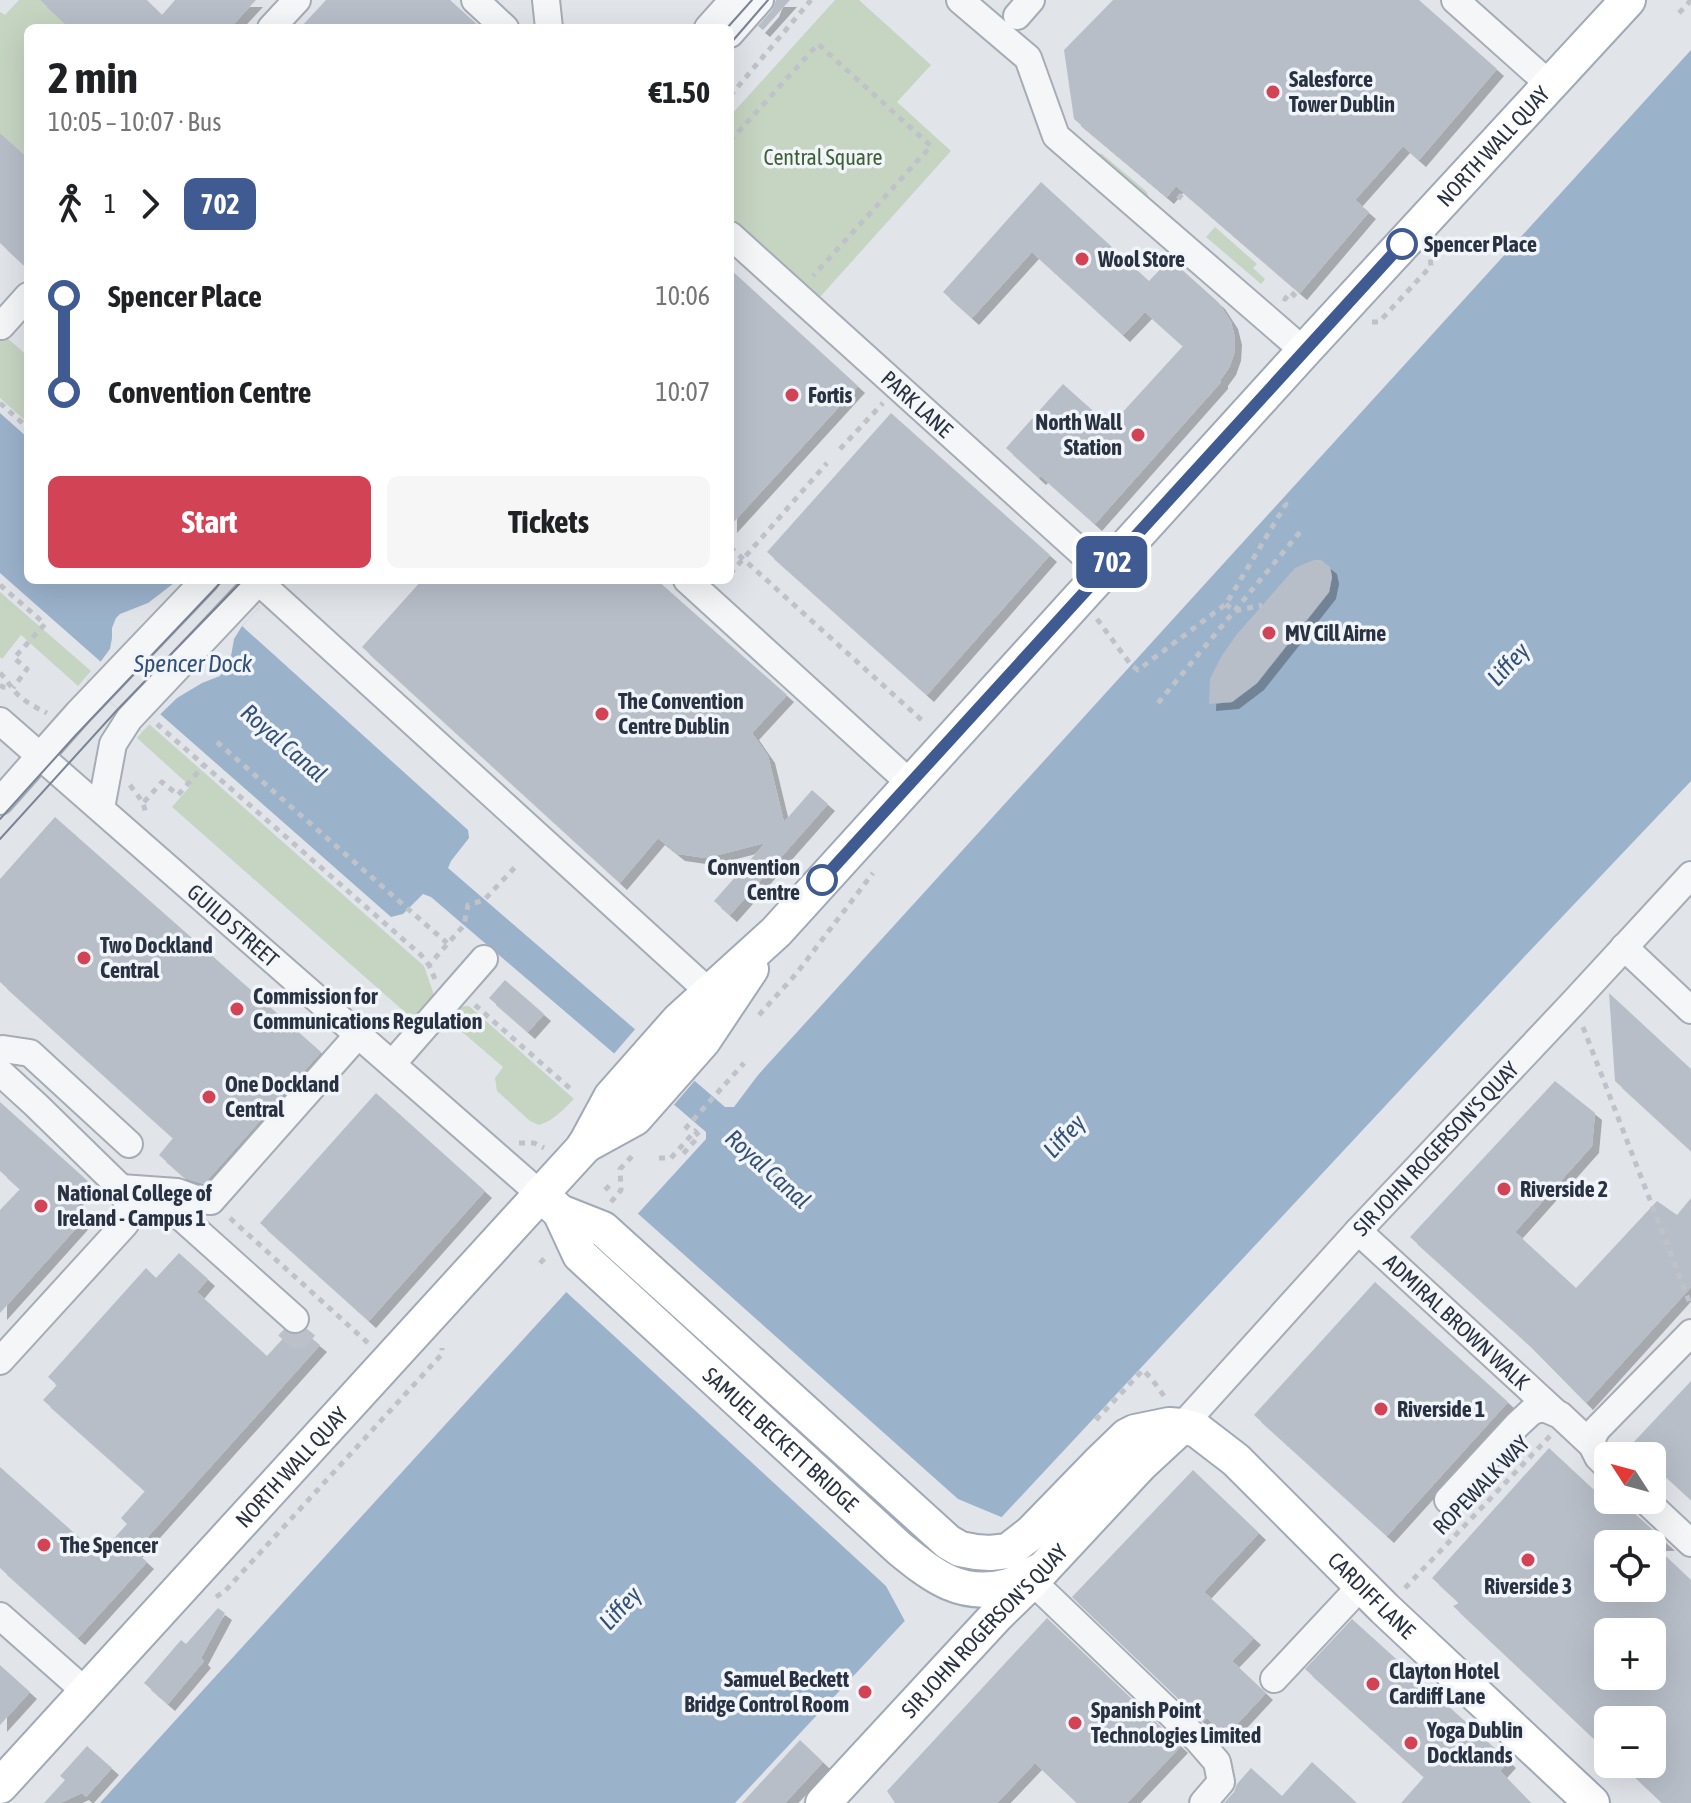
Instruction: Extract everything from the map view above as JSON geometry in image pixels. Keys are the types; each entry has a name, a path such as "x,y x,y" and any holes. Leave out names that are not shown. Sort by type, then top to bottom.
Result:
{"main road":[{"name":"NORTH WALL QUAY","path":"0,1786 388,1361 550,1203 584,1147 623,1108 776,932 1628,0"},
{"name":"NORTH WALL QUAY","path":"691,1030 708,991 776,932"},
{"name":"SAMUEL BECKETT BRIDGE","path":"550,1203 607,1215 948,1542 960,1549 976,1552"},
{"name":"SAMUEL BECKETT BRIDGE","path":"550,1203 580,1255 931,1574 968,1589 1010,1586 1037,1576"},
{"name":"SIR JOHN ROGERSON'S QUAY","path":"976,1552 1008,1551 1031,1533 1127,1436 1152,1427 1174,1412"},
{"name":"SIR JOHN ROGERSON'S QUAY","path":"823,1803 1141,1464 1174,1412"},
{"name":"CARDIFF LANE","path":"1174,1412 1236,1460 1397,1620 1592,1803"}],"street":[{"path":"275,24 297,0"},
{"path":"475,0 501,24"},
{"path":"546,0 549,24"},
{"path":"712,24 733,0"},
{"path":"734,29 760,0"},
{"path":"960,0 1028,58 1056,136 1304,351"},
{"path":"1455,0 1549,84"},
{"name":"PARK LANE","path":"734,239 1103,572"},
{"path":"1,326 24,300"},
{"path":"0,801 201,584"},
{"path":"101,808 113,744 141,720 256,584 708,991"},
{"path":"691,584 911,784"},
{"name":"GUILD STREET","path":"0,721 550,1203"},
{"name":"SIR JOHN ROGERSON'S QUAY","path":"1174,1412 1358,1231 1691,875"},
{"path":"1624,947 1691,1010"},
{"path":"392,1064 484,959"},
{"path":"125,1198 177,1192 211,1201 358,1035"},
{"path":"0,1051 30,1053 129,1144"},
{"path":"0,1072 46,1129 125,1198 156,1198 180,1216 291,1323"},
{"path":"0,1361 125,1224 125,1198"},
{"name":"ADMIRAL BROWN WALK","path":"1358,1231 1594,1449"},
{"path":"1592,1445 1597,1429 1691,1333"},
{"path":"1448,1500 1525,1417 1538,1409 1546,1409 1560,1416"},
{"path":"1660,1514 1691,1543"},
{"path":"1037,1576 1217,1762 1221,1782 1203,1803"},
{"path":"1274,1679 1362,1585"},
{"path":"0,1616 86,1692"}],"path":[{"path":"734,91 811,0"},
{"path":"1679,13 1691,0"},
{"path":"734,137 818,44 931,146 797,295"},
{"path":"1178,199 1186,189"},
{"path":"1285,299 1291,292 1296,297"},
{"path":"840,449 898,386"},
{"path":"0,403 24,424"},
{"path":"734,569 827,463"},
{"path":"1096,619 1138,670 1226,604 1286,504 1282,500"},
{"path":"1158,703 1300,532"},
{"path":"734,551 947,743"},
{"path":"0,585 45,624 14,658 27,669 12,689"},
{"path":"1226,604 1234,611"},
{"path":"1234,611 1262,605"},
{"path":"0,673 12,689"},
{"path":"0,685 12,689 51,715"},
{"path":"27,711 32,705"},
{"path":"141,720 204,765 421,955 429,965 446,1003 467,998 573,1091"},
{"path":"217,742 447,943"},
{"path":"146,812 144,802 162,782 178,795 204,765"},
{"path":"796,974 881,863"},
{"path":"429,965 464,925 468,905 484,900 518,864"},
{"path":"1573,1003 1691,1306"},
{"path":"685,1129 744,1063"},
{"path":"659,1158 671,1158 695,1131 699,1136 682,1155"},
{"path":"607,1215 621,1190 620,1169"},
{"path":"211,1201 388,1361"},
{"path":"1103,1413 1143,1370 1174,1412"},
{"name":"ROPEWALK WAY","path":"1419,1571 1560,1416"}],"green space":[{"path":"19,0 40,0 66,24 24,24 24,154 0,133 0,12 5,15"},
{"name":"Central Square","path":"835,0 859,0 931,65 897,102 951,151 820,297 734,220 734,112"},
{"path":"1098,153 1146,191 1147,198 1096,155"},
{"path":"1215,227 1257,264 1253,268 1265,279 1261,284 1206,237"},
{"path":"0,332 24,353 24,419 0,398"},
{"path":"0,592 91,671 78,686 21,635 2,659 0,657"},
{"path":"149,724 424,966 435,998 415,1021 172,807 190,786 137,738"},
{"path":"469,1006 574,1099 544,1123 539,1125 530,1121 497,1091 495,1078 503,1067 446,1018 456,1007"}],"water":[{"path":"1691,50 1691,781 735,1803 100,1803 706,1139 706,1132 431,897 423,894 403,914 391,917 160,714 142,732 87,680 101,662 0,573 0,413 24,434 24,584 234,584 260,607 242,626 468,830 469,838 448,868 725,1107 734,1107 758,1075"}],"pier":[{"path":"173,584 234,584 260,607 234,639 230,662 220,676 177,698 142,732 87,680 110,649 116,618 148,603"},
{"path":"637,1027 697,1078 672,1107 612,1056"},
{"path":"635,1211 958,1499 1006,1519 907,1625 886,1586 563,1289"}],"building":[{"path":"40,0 147,0 162,15 175,0 256,0 234,24 66,24"},
{"path":"326,0 450,0 477,24 304,24"},
{"path":"776,0 790,0 763,30 758,26 772,10"},
{"name":"Salesforce Tower Dublin","path":"1113,0 1419,0 1497,69 1419,160 1403,146 1355,200 1369,212 1300,293 1176,186 1167,197 1074,119 1064,50"},
{"path":"0,133 24,154 24,265 0,243"},
{"path":"1041,182 1149,281 1170,259 1218,302 1231,322 1235,338 1234,354 1221,382 1095,524 1006,448 1063,384 1110,426 1183,346 1145,312 1123,335 1032,252 972,318 943,292"},
{"name":"Fortis","path":"734,273 858,386 734,522"},
{"path":"891,413 1050,555 927,695 767,552"},
{"name":"MV Cill Airne","path":"1321,560 1330,567 1329,592 1257,683 1232,702 1209,704 1210,679 1237,634 1295,568"},
{"name":"The Convention Centre Dublin","path":"418,584 662,584 787,695 752,733 768,756 784,822 812,790 828,804 730,915 714,901 765,843 706,858 678,854 658,838 620,883 362,647"},
{"path":"55,817 321,1052 204,1184 185,1178 159,1155 173,1138 0,982 0,879"},
{"path":"505,980 544,1014 528,1032 489,998"},
{"path":"1609,993 1691,1069 1691,1151 1615,1081"},
{"path":"1555,1081 1595,1113 1592,1146 1515,1232 1576,1288 1657,1201 1677,1215 1691,1198 1691,1287 1586,1403 1526,1342 1410,1237"},
{"path":"376,1093 485,1191 369,1321 260,1223"},
{"name":"National College of Ireland - Campus 1","path":"0,1102 90,1183 73,1202 88,1215 0,1313 0,1210 20,1189 0,1171"},
{"path":"179,1253 208,1279 197,1292 267,1356 288,1333 304,1332 320,1345 135,1551 147,1562 78,1638 0,1568 0,1467 99,1555 127,1524 121,1518 145,1491 43,1400 57,1385 48,1377 146,1268 156,1278"},
{"name":"Riverside 1","path":"1375,1282 1508,1402 1387,1536 1254,1415"},
{"path":"1691,1381 1691,1500 1666,1477 1666,1442 1634,1442"},
{"path":"1549,1448 1594,1490 1594,1514 1635,1514 1653,1530 1594,1530 1594,1602 1666,1602 1666,1556 1691,1580 1691,1803 1662,1803 1636,1778 1666,1778 1666,1706 1594,1706 1594,1739 1453,1606 1459,1603 1432,1578"},
{"path":"1193,1470 1259,1533 1204,1592 1254,1638 1232,1661 1266,1693 1226,1736 1207,1718 1203,1722 1072,1597"},
{"path":"218,1608 225,1613 201,1658 204,1661 168,1704 144,1683 181,1640 186,1644"},
{"name":"Spanish Point Technologies Limited","path":"1047,1618 1181,1746 1127,1803 1077,1803 1035,1763 997,1803 895,1803 887,1791"},
{"name":"Clayton Hotel Cardiff Lane","path":"1352,1619 1509,1761 1500,1771 1531,1803 1401,1803 1424,1777 1305,1669"},
{"path":"0,1665 30,1692 0,1725"},
{"path":"800,1740 823,1762 785,1803 742,1803"},
{"path":"87,1746 112,1768 86,1797 82,1793 60,1803 44,1803 65,1780 60,1776"},
{"path":"1312,1762 1357,1803 1224,1803 1251,1768 1282,1796"}],"tunnel":[{"path":"287,1326 298,1336 305,1327 295,1319"}],"tram line":[{"path":"731,24 752,0"},
{"path":"734,39 768,0"},
{"path":"0,819 219,584"},
{"path":"0,839 118,709 239,584"}],"bus line":[{"name":"702","path":"822,880 1402,244"}],"place":[{"name":"Salesforce Tower Dublin","path":"1273,92"},
{"name":"Spencer Place","path":"1402,244"},
{"name":"Wool Store","path":"1082,259"},
{"name":"Fortis","path":"792,395"},
{"name":"North Wall Station","path":"1138,435"},
{"name":"MV Cill Airne","path":"1269,633"},
{"name":"The Convention Centre Dublin","path":"602,714"},
{"name":"Convention Centre","path":"822,880"},
{"name":"Two Dockland Central","path":"84,958"},
{"name":"Commission for Communications Regulation","path":"237,1009"},
{"name":"One Dockland Central","path":"209,1097"},
{"name":"Riverside 2","path":"1504,1189"},
{"name":"National College of Ireland - Campus 1","path":"41,1206"},
{"name":"Riverside 1","path":"1381,1409"},
{"name":"The Spencer","path":"44,1545"},
{"name":"Riverside 3","path":"1528,1560"},
{"name":"Clayton Hotel Cardiff Lane","path":"1373,1684"},
{"name":"Samuel Beckett Bridge Control Room","path":"865,1692"},
{"name":"Spanish Point Technologies Limited","path":"1075,1723"},
{"name":"Yoga Dublin Docklands","path":"1411,1743"}],"water label":[{"name":"Spencer Dock","path":"193,663"},
{"name":"Liffey","path":"1508,664"},
{"name":"Royal Canal","path":"284,743"},
{"name":"Liffey","path":"1064,1136"},
{"name":"Royal Canal","path":"768,1169"},
{"name":"Liffey","path":"620,1608"}]}
